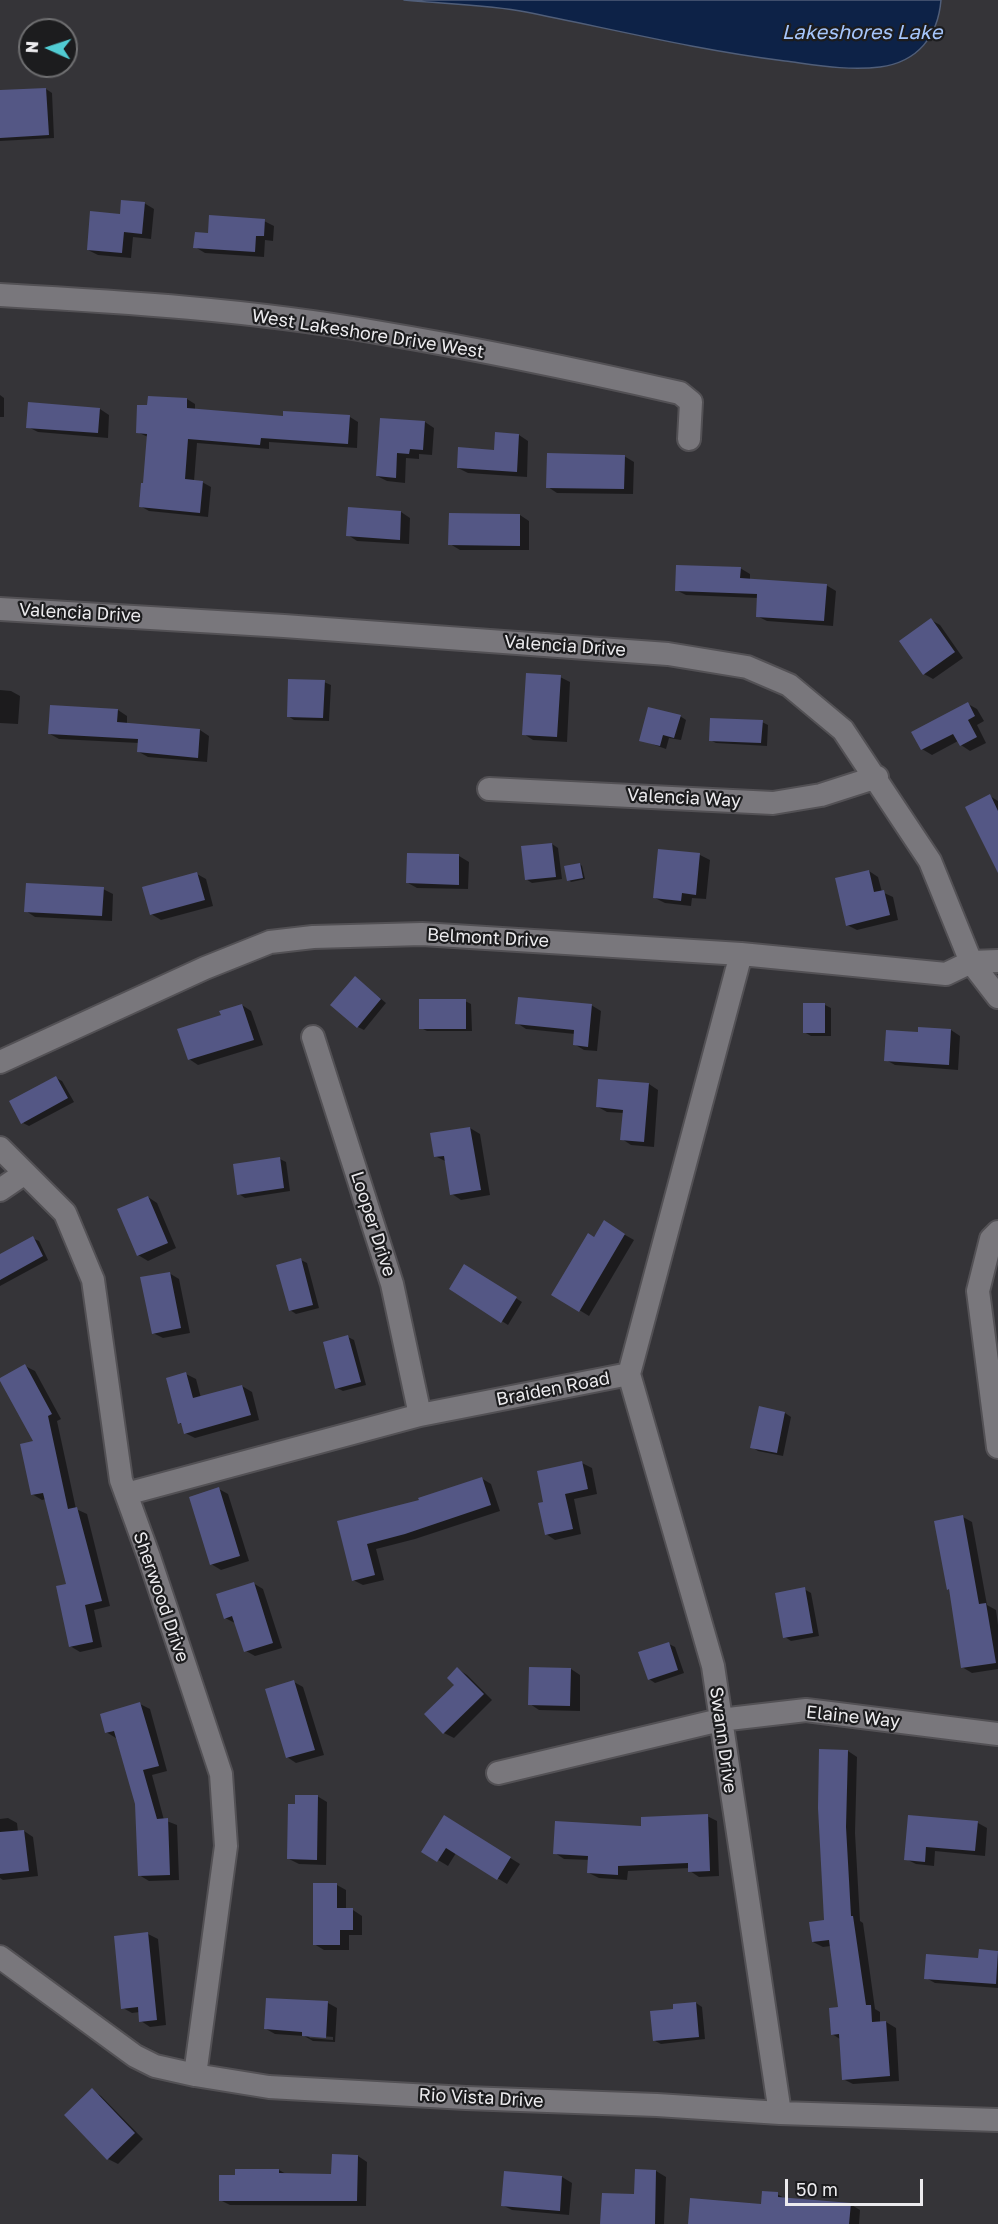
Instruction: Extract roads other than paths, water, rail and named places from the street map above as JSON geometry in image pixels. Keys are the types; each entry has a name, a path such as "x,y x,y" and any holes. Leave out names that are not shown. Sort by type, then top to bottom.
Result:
{"street":[{"name":"West Lakeshore Drive West","path":"0,295 244,314 375,331 571,368 680,393 691,402 689,439"},
{"name":"Valencia Drive","path":"0,609 296,627 668,654 747,667 789,685 843,730 877,777 930,861 971,962"},
{"name":"Valencia Way","path":"489,789 773,803 821,795 877,777"},
{"name":"Belmont Drive","path":"0,1062 205,968 270,942 313,937 422,934 741,954 946,974 971,962 998,961"},
{"name":"Braiden Road","path":"126,1494 420,1415 629,1374 741,954"},
{"path":"971,962 998,998"},
{"name":"Looper Drive","path":"313,1036 392,1284 420,1415"},
{"name":"Sherwood Drive","path":"0,1148 65,1213 93,1280 120,1480 149,1557 221,1774 226,1846 195,2076"},
{"path":"0,1190 25,1173"},
{"path":"998,1232 991,1239 978,1292 998,1447"},
{"name":"Swann Drive","path":"629,1374 713,1666 780,2114"},
{"name":"Elaine Way","path":"498,1773 720,1720 806,1710 998,1734"},
{"name":"Rio Vista Drive","path":"0,1958 135,2056 154,2066 195,2076 269,2087 466,2098 657,2105 780,2114 998,2120"}],"water":[{"name":"Lakeshores Lake","path":"404,0 941,0 936,25 924,45 915,53 893,64 880,67 844,68 720,51 511,9"}]}
